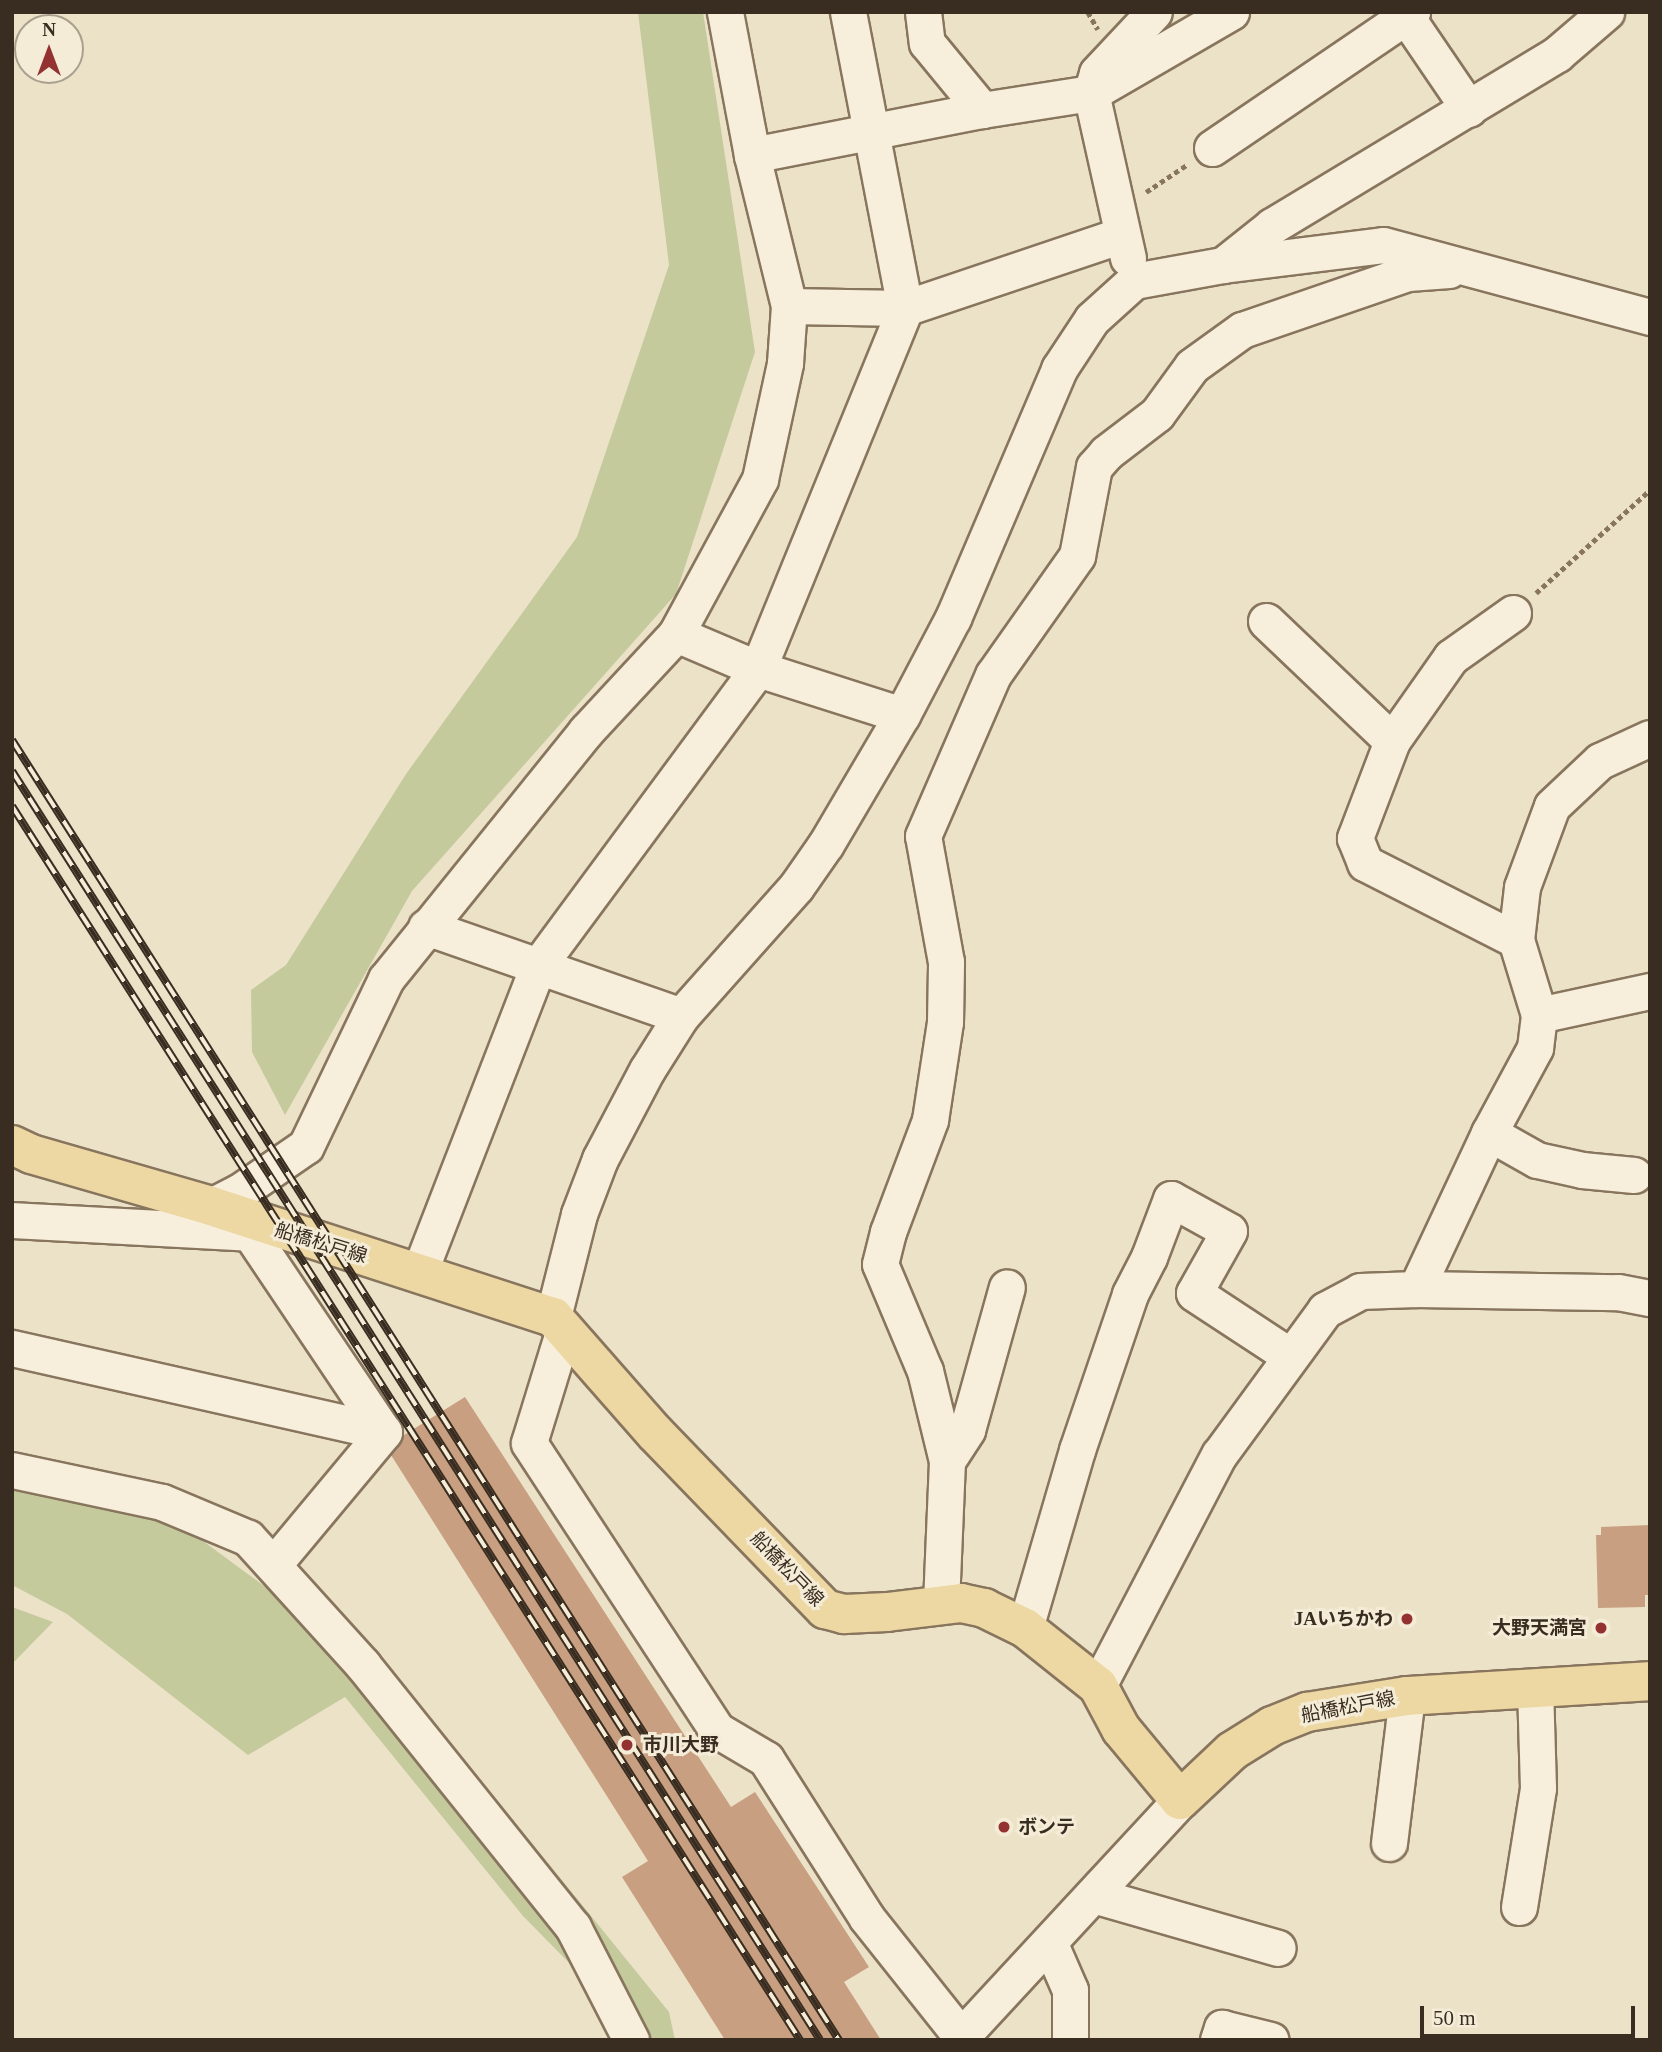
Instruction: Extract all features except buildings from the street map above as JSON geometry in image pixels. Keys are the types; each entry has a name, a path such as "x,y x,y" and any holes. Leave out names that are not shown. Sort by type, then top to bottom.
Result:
{"main road":[{"name":"船橋松戸線","path":"12,1144 31,1154 234,1219 419,1273 558,1323 655,1433 825,1609 844,1614 961,1603 984,1608 1025,1628 1098,1686 1121,1730 1180,1800 1232,1751 1272,1726 1329,1707 1407,1696 1650,1681"}],"street":[{"path":"384,1432 234,1219 239,1192 306,1146 386,979 586,732 676,634 760,479 785,363 789,306 752,155 725,12"},
{"path":"419,1273 538,966 758,669 905,308 848,12"},
{"path":"923,12 927,43 982,110"},
{"path":"1133,281 1091,93 1097,72 1154,12"},
{"path":"752,155 982,110 1091,93 1231,12"},
{"path":"1223,265 1272,226 1557,54 1606,12"},
{"path":"1212,148 1407,14 1469,109"},
{"path":"789,306 905,308 1120,223"},
{"path":"1180,1800 961,2039 867,1918 766,1759 717,1730 529,1443 558,1323 579,1213 600,1159 681,1016 796,887 826,844 902,715 953,618 1059,369 1092,319 1133,281 1223,265 1383,245 1650,317"},
{"path":"941,1604 947,1461 925,1371 880,1264 888,1232 930,1120 945,1022 946,962 923,836 993,675 1077,556 1094,467 1106,453 1157,414 1192,366 1242,330 1408,273 1474,268"},
{"path":"1513,613 1451,657 1392,741 1354,838 1365,863 1516,940"},
{"path":"1266,621 1392,741"},
{"path":"676,634 758,669 902,715"},
{"path":"1416,1289 1489,1133 1535,1048 1539,1015 1516,940 1522,887 1552,806 1600,761 1650,738"},
{"path":"426,927 681,1016"},
{"path":"1539,1015 1650,991"},
{"path":"1489,1133 1537,1160 1582,1170 1634,1175"},
{"path":"1025,1628 1077,1450 1130,1294 1149,1258 1171,1199 1229,1231 1194,1293 1290,1356"},
{"path":"12,1220 234,1219"},
{"path":"947,1461 967,1430 1007,1287"},
{"path":"1098,1686 1219,1455 1325,1310 1360,1291 1416,1289 1618,1292 1650,1298"},
{"path":"12,1348 384,1432"},
{"path":"273,1565 384,1432"},
{"path":"12,1470 162,1502 248,1538 363,1665 573,1927 631,2040"},
{"path":"1519,1907 1538,1788 1535,1687"},
{"path":"1389,1843 1407,1696"},
{"path":"1093,1895 1278,1948"},
{"path":"1050,1944 1070,1990 1070,2040"},
{"path":"1218,2040 1222,2028 1271,2040"}],"path":[{"path":"1120,223 1212,148"},
{"path":"1513,613 1650,490"}],"green space":[{"path":"638,12 703,12 755,352 676,594 412,891 285,1115 252,1052 251,990 286,965 406,774 577,537 669,265"},
{"path":"12,1479 169,1516 410,1693 669,2012 675,2040 645,2040 523,1916 345,1697 248,1755 67,1614 12,1585"},
{"path":"12,1607 53,1622 12,1664"}],"railway":[{"path":"12,740 839,2040"},
{"path":"12,771 820,2040"},
{"path":"12,806 800,2040"}],"place":[{"name":"JAいちかわ","path":"1407,1619"},
{"name":"大野天満宮","path":"1601,1628"},
{"name":"市川大野","path":"627,1745"},
{"name":"ボンテ","path":"1004,1827"}]}
